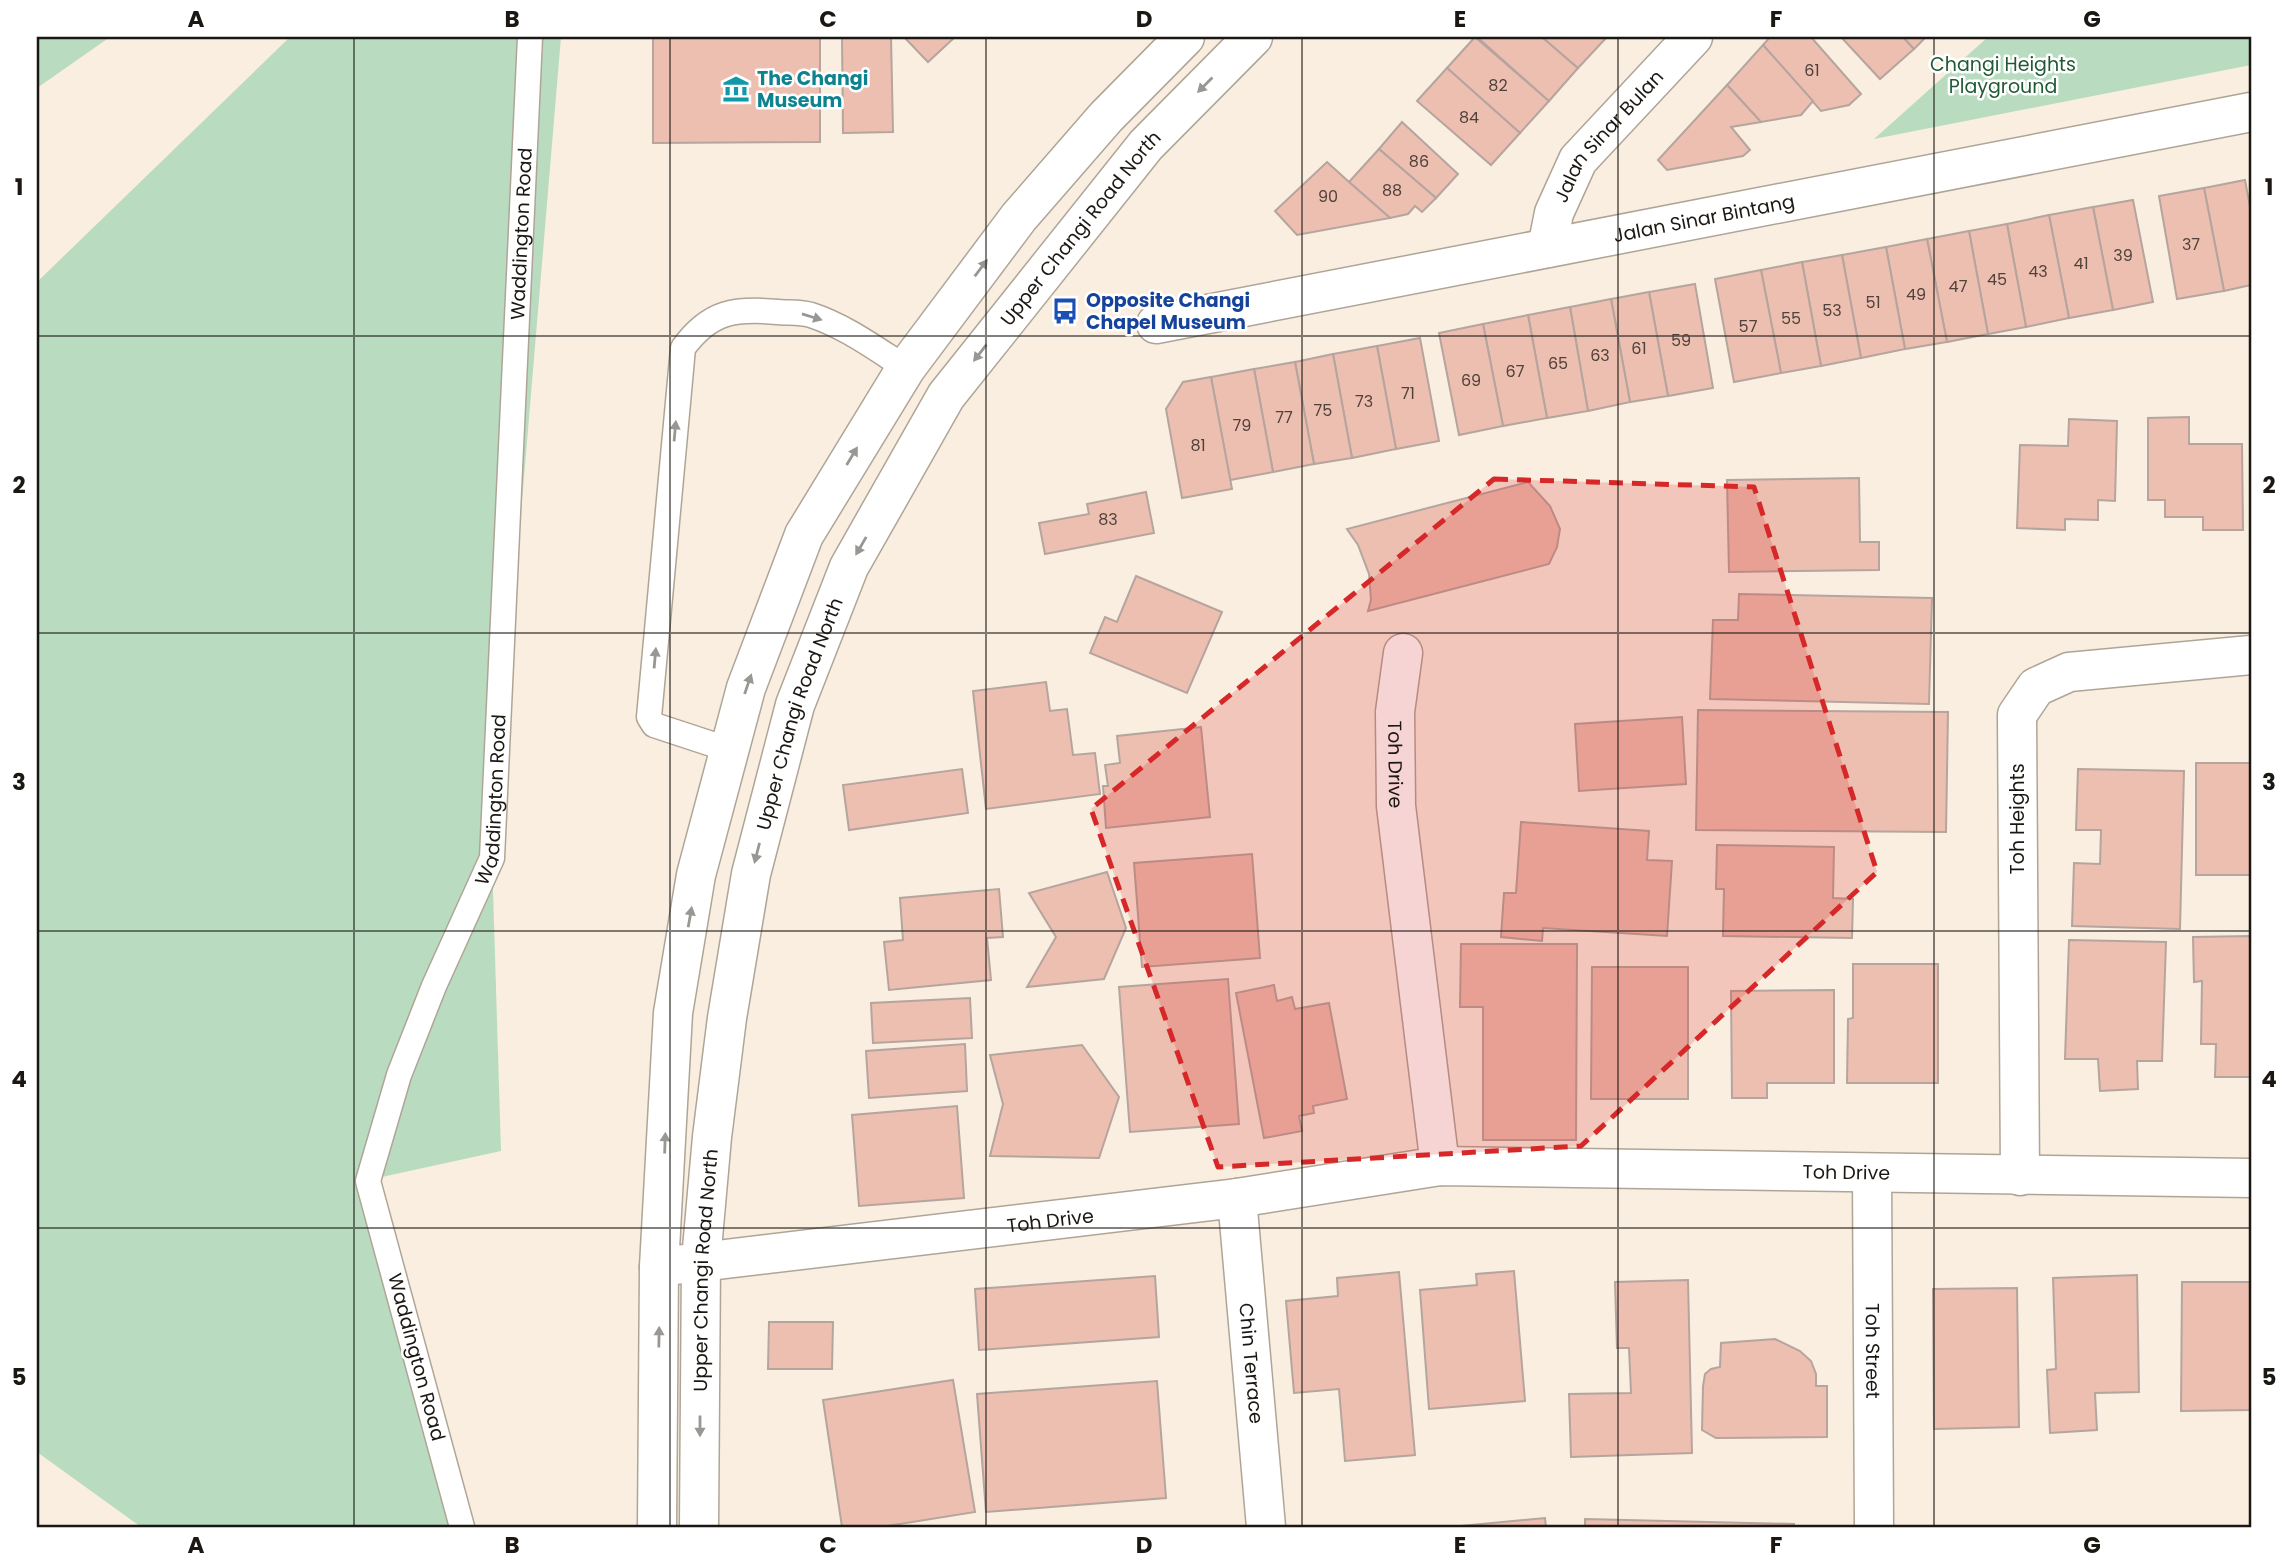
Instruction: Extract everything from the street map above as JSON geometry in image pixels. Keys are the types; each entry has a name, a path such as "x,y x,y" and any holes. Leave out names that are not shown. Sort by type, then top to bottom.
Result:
{"street":[{"path":"657,1527 659,1267 673,1013 696,875 746,688 804,535 906,368 1019,217 1106,117 1185,37"},
{"name":"Upper Changi Road North","path":"699,1527 701,1260 712,1137 727,1018 751,874 795,705 849,567 946,396 1146,145 1253,37"},
{"name":"Jalan Sinar Bulan","path":"1547,248 1554,213 1578,160 1693,37"},
{"name":"Jalan Sinar Bintang","path":"1156,324 2251,113"},
{"name":"Toh Drive","path":"1403,653 1395,712 1396,806 1440,1166"},
{"name":"Toh Heights","path":"2020,1176 2017,715 2036,687 2069,671 2251,655"},
{"name":"Toh Drive","path":"659,1267 1237,1198 1440,1166 2251,1178"},
{"name":"Toh Street","path":"1872,1174 1874,1527"},
{"name":"Chin Terrace","path":"1237,1198 1266,1527"}],"lane":[{"name":"Waddington Road","path":"462,1527 368,1181 399,1075 434,986 492,858 530,37"},
{"path":"730,750 654,725 649,717 683,348 696,330 722,315 748,309 809,314 851,332 906,368"}],"highlighted area":[{"path":"1494,479 1754,487 1877,872 1581,1146 1218,1167 1091,809"}],"green space":[{"path":"37,37 110,37 37,88"},
{"path":"290,37 561,37 492,858 501,1151 368,1180 462,1527 141,1527 37,1452 37,282"},
{"name":"Changi Heights Playground","path":"1988,37 2251,37 2251,65 1874,139"}],"building":[{"name":"The Changi Museum","path":"653,37 820,37 820,142 653,143"},
{"path":"842,37 891,37 893,132 843,133"},
{"path":"904,37 955,37 928,62"},
{"path":"1475,37 1549,101 1520,133 1447,68"},
{"path":"1477,37 1542,37 1578,68 1549,101"},
{"path":"1542,37 1607,37 1578,68"},
{"path":"1770,37 1811,37 1861,94 1849,105 1821,111 1763,45"},
{"path":"1841,37 1903,37 1914,49 1880,79"},
{"path":"1903,37 1926,37 1914,49"},
{"path":"1763,45 1813,101 1801,115 1761,122 1727,85"},
{"path":"1447,68 1520,133 1491,165 1417,101"},
{"path":"1727,85 1761,122 1731,127 1750,150 1743,156 1667,170 1658,160"},
{"path":"1402,122 1458,174 1436,198 1379,149"},
{"path":"1379,149 1436,198 1422,212 1415,206 1408,214 1390,218 1349,182"},
{"path":"1327,162 1390,218 1297,235 1275,211"},
{"path":"2245,180 2251,212 2251,285 2224,291 2204,188"},
{"path":"2204,188 2224,291 2177,299 2159,196"},
{"path":"2133,200 2153,302 2113,310 2093,207"},
{"path":"2093,207 2113,310 2069,318 2049,215"},
{"path":"2049,215 2069,318 2026,327 2007,224"},
{"path":"2007,224 2026,327 1988,334 1969,231"},
{"path":"1969,231 1988,334 1947,342 1927,239"},
{"path":"1927,239 1947,342 1905,349 1886,247"},
{"path":"1886,247 1905,349 1861,358 1842,255"},
{"path":"1842,255 1861,358 1821,366 1802,262"},
{"path":"1802,262 1821,366 1781,373 1761,270"},
{"path":"1761,270 1781,373 1734,382 1715,279"},
{"path":"1695,284 1713,388 1668,396 1649,292"},
{"path":"1649,292 1668,396 1630,402 1611,299"},
{"path":"1611,299 1630,402 1588,411 1570,307"},
{"path":"1570,307 1588,411 1547,418 1528,315"},
{"path":"1528,315 1547,418 1503,426 1483,324"},
{"path":"1483,324 1503,426 1459,435 1439,333"},
{"path":"1420,338 1439,441 1396,449 1377,346"},
{"path":"1377,346 1396,449 1352,458 1333,354"},
{"path":"1333,354 1352,458 1314,464 1295,362"},
{"path":"1295,362 1314,464 1273,472 1254,369"},
{"path":"1254,369 1273,472 1230,480 1211,377"},
{"path":"1211,377 1232,489 1182,498 1166,409 1183,382"},
{"path":"2189,417 2189,444 2242,444 2243,530 2203,530 2203,517 2165,517 2165,500 2148,500 2148,418"},
{"path":"2069,419 2117,421 2115,501 2098,500 2098,520 2065,519 2065,530 2017,528 2020,445 2068,446"},
{"path":"1859,478 1860,542 1879,542 1879,570 1729,572 1727,480"},
{"path":"1528,482 1550,506 1560,529 1557,547 1549,564 1368,611 1371,600 1369,574 1358,545 1347,529"},
{"path":"1146,492 1154,533 1045,554 1039,523 1089,514 1087,504"},
{"path":"1136,576 1222,612 1187,693 1090,653 1105,617 1117,622"},
{"path":"1739,594 1932,598 1929,704 1710,699 1713,620 1738,620"},
{"path":"1046,682 1050,711 1067,709 1073,755 1095,753 1100,794 986,809 973,691"},
{"path":"1698,710 1948,712 1946,832 1696,830"},
{"path":"1682,717 1686,784 1579,791 1575,724"},
{"path":"1201,727 1210,817 1106,828 1103,786 1108,786 1105,765 1120,763 1117,736"},
{"path":"2196,763 2251,763 2251,875 2196,875"},
{"path":"962,769 968,813 849,830 843,785"},
{"path":"2078,769 2184,771 2180,929 2072,926 2074,863 2100,864 2101,830 2076,830"},
{"path":"1521,822 1649,831 1647,860 1672,861 1667,936 1543,928 1542,941 1501,937 1504,893 1516,893"},
{"path":"1717,845 1834,847 1833,898 1853,899 1852,938 1723,936 1724,889 1716,889"},
{"path":"1252,854 1260,958 1142,967 1134,863"},
{"path":"1107,872 1126,928 1104,979 1027,987 1056,937 1029,893"},
{"path":"999,889 1003,937 987,938 991,980 889,990 884,942 903,940 900,898"},
{"path":"2251,936 2251,1077 2215,1077 2216,1044 2201,1044 2202,981 2194,982 2193,937"},
{"path":"2069,940 2166,942 2162,1061 2137,1061 2138,1089 2100,1091 2098,1059 2065,1059"},
{"path":"1461,944 1577,944 1576,1140 1483,1140 1483,1007 1460,1007"},
{"path":"1853,964 1938,964 1938,1083 1847,1083 1848,1019 1853,1018"},
{"path":"1592,967 1688,967 1688,1099 1591,1099"},
{"path":"1228,979 1239,1124 1130,1132 1119,987"},
{"path":"1274,985 1277,1001 1292,997 1295,1009 1329,1003 1347,1099 1313,1106 1314,1113 1299,1116 1302,1131 1264,1138 1236,993"},
{"path":"1834,990 1834,1083 1767,1083 1767,1098 1732,1098 1731,991"},
{"path":"970,998 972,1038 873,1043 871,1003"},
{"path":"965,1044 967,1091 869,1098 866,1051"},
{"path":"1082,1045 1119,1097 1099,1158 990,1156 1003,1104 990,1055"},
{"path":"957,1106 964,1198 859,1206 852,1115"},
{"path":"1514,1271 1525,1401 1429,1409 1420,1290 1477,1285 1476,1274"},
{"path":"1399,1272 1415,1455 1345,1461 1339,1389 1294,1393 1286,1301 1338,1296 1337,1278"},
{"path":"2137,1275 2139,1392 2095,1393 2097,1430 2050,1433 2047,1370 2056,1369 2053,1278"},
{"path":"1155,1276 1159,1337 979,1350 975,1289"},
{"path":"1688,1280 1692,1453 1571,1457 1569,1394 1631,1393 1629,1348 1617,1348 1615,1282"},
{"path":"2182,1282 2251,1282 2251,1410 2181,1411"},
{"path":"2017,1288 2019,1427 1934,1429 1933,1289"},
{"path":"769,1322 833,1322 832,1369 768,1369"},
{"path":"1775,1339 1800,1351 1811,1361 1816,1374 1816,1386 1827,1386 1827,1437 1716,1438 1702,1430 1705,1374 1720,1367 1721,1343"},
{"path":"953,1380 975,1512 881,1527 842,1527 823,1400"},
{"path":"1157,1381 1166,1498 986,1512 977,1394"},
{"path":"1545,1518 1546,1527 1450,1527"},
{"path":"1585,1519 1794,1524 1794,1527 1585,1527"}],"place":[{"name":"The Changi Museum","path":"736,89"},
{"name":"Opposite Changi Chapel Museum","path":"1065,311"}]}
